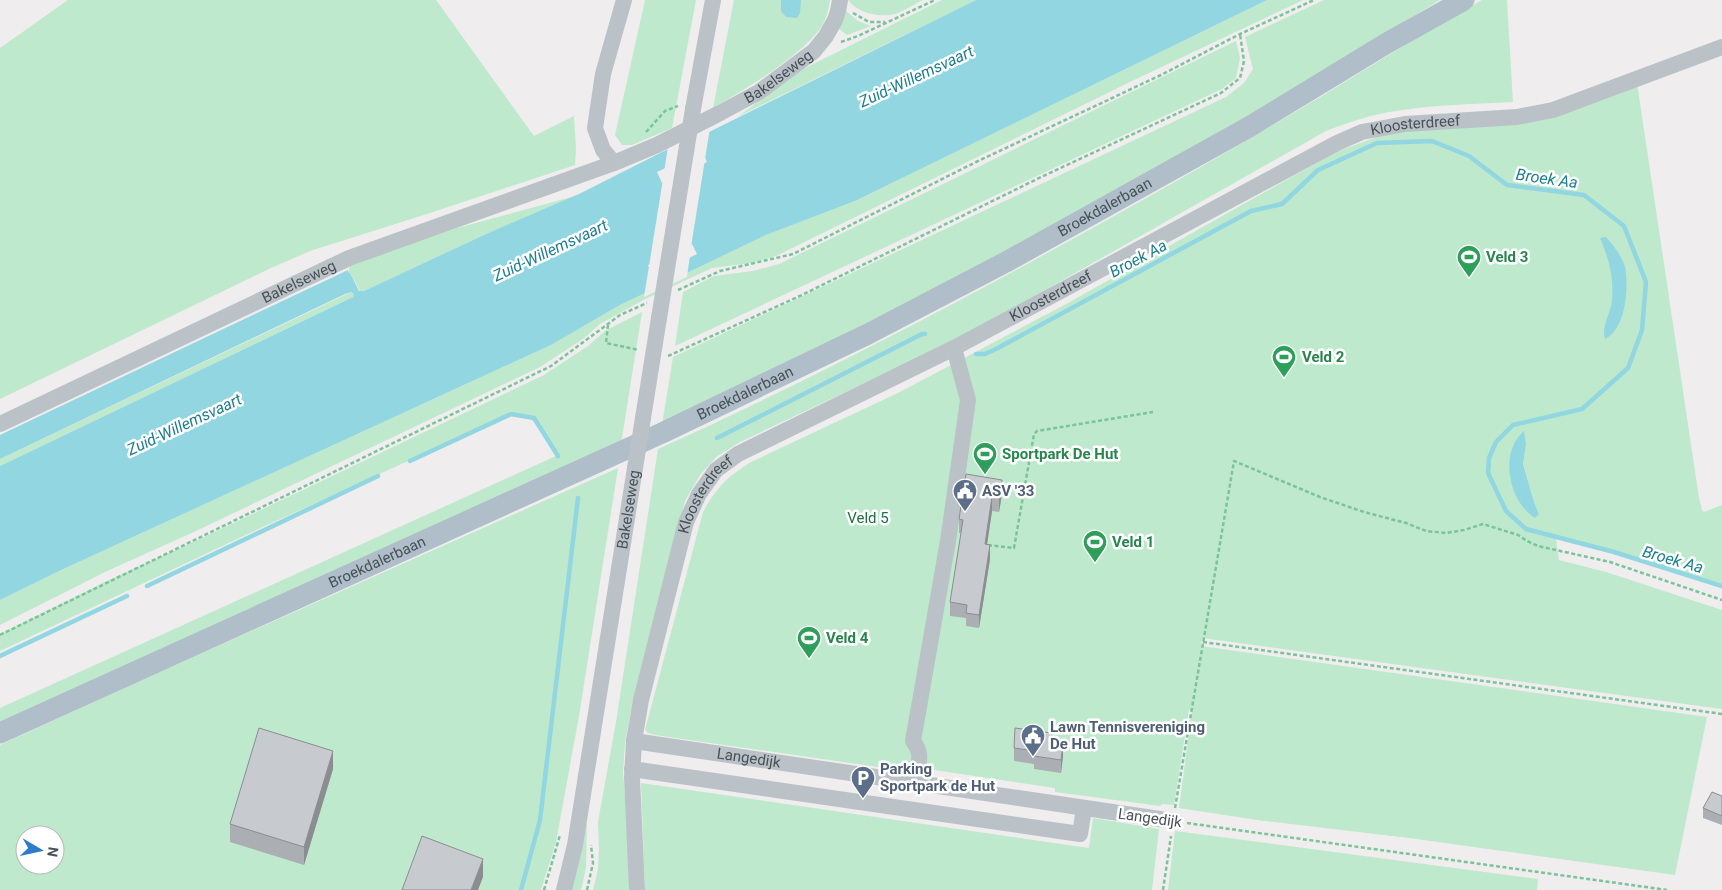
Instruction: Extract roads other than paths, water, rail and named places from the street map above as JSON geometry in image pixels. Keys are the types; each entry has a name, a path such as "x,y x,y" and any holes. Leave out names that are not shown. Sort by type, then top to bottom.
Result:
{"main road":[{"name":"Broekdalerbaan","path":"0,734 662,433 868,334 1006,262 1250,127 1387,43 1464,0"}],"street":[{"path":"614,163 603,150 595,128 604,74 624,0"},
{"name":"Bakelseweg","path":"564,890 575,845 659,318 687,107 713,0"},
{"name":"Bakelseweg","path":"0,424 349,258 614,163 657,145 759,92 814,51 826,36 838,10 844,4"},
{"name":"Kloosterdreef","path":"636,890 632,769 634,741 641,700 686,522 699,494 716,470 738,454 954,348 1319,152 1362,132 1405,124 1517,117 1553,110 1722,47"},
{"path":"917,770 919,748 913,741 948,541 968,400 954,348"},
{"name":"Langedijk","path":"634,741 1173,821"},
{"path":"632,769 1080,834 1084,808"}],"water":[{"path":"781,0 801,0 800,13 797,18 786,17 781,11"},
{"name":"Zuid-Willemsvaart","path":"976,0 1267,0 855,201 766,235 620,305 551,345 59,571 0,600 0,466 353,297 354,294 351,292 345,294 0,459 0,435 348,270 359,291 364,291 486,234 579,194 680,143 709,132","holes":["702,151 707,162 662,183 657,172","692,244 697,254 652,276 648,265"]},
{"path":"1606,237 1624,263 1627,285 1622,317 1612,334 1605,339 1604,329 1611,305 1612,292 1610,268 1600,238"},
{"path":"1524,431 1526,445 1523,464 1539,514 1535,518 1518,500 1510,476 1509,463 1511,451 1516,440"}],"waterway":[{"name":"Broek Aa","path":"976,354 985,354 998,348 1251,211 1282,204 1318,170 1377,143 1432,141 1469,156 1507,185 1584,195 1624,226 1646,282 1642,330 1628,368 1582,409 1513,425 1496,442 1489,458 1488,473 1506,511 1526,529 1614,552 1722,586"},
{"path":"717,438 925,334"},
{"path":"410,461 511,414 534,418 558,456"},
{"path":"147,586 378,476"},
{"path":"521,890 540,820 578,498"},
{"path":"0,656 127,596"}],"place":[{"name":"Veld 3","path":"1469,278"},
{"name":"Veld 2","path":"1284,378"},
{"name":"Sportpark De Hut","path":"985,475"},
{"name":"ASV '33","path":"965,512"},
{"name":"Veld 1","path":"1095,563"},
{"name":"Veld 4","path":"809,659"},
{"name":"Lawn Tennisvereniging De Hut","path":"1033,757"},
{"name":"Parking Sportpark de Hut","path":"863,799"}],"park label":[{"name":"Veld 5","path":"868,518"}]}
